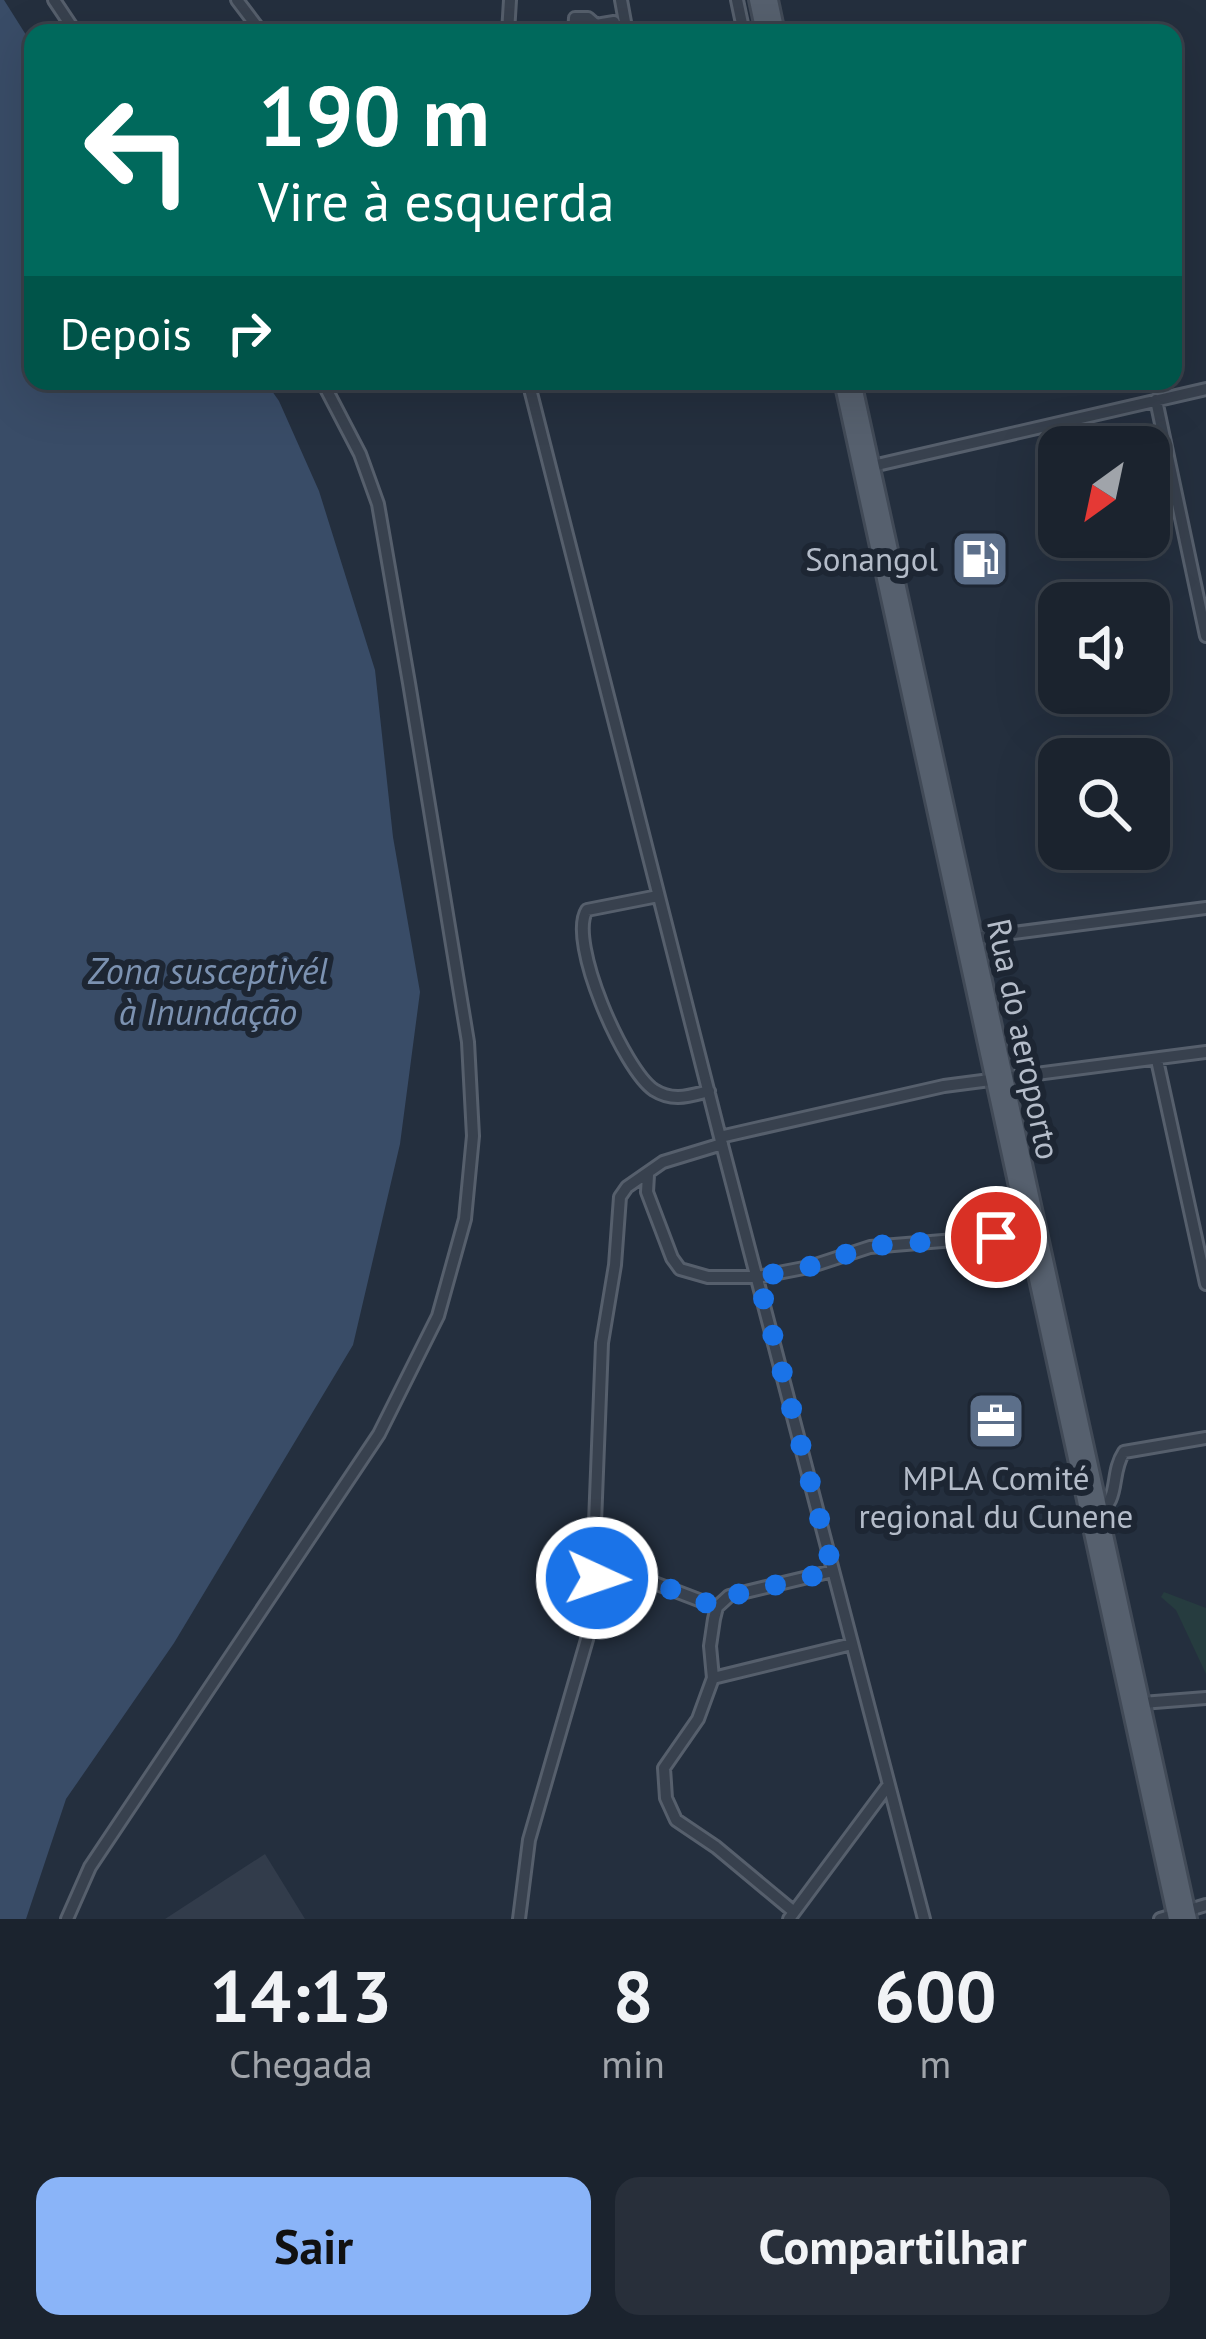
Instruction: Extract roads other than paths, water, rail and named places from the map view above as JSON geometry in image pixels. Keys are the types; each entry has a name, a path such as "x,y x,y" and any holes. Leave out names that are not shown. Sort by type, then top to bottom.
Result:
{"main road":[{"name":"Rua do aeroporto","path":"844,390 975,938 1027,1234 1142,1703 1178,1917"},
{"name":"Rua do aeroporto","path":"854,390 866,468 1178,1917"}],"street":[{"path":"237,0 255,24"},
{"path":"866,468 1206,389"},
{"path":"67,1919 90,1867 380,1434 438,1316 465,1219 473,1136 467,1042 406,663 378,504 360,454 327,390"},
{"path":"530,390 924,1919"},
{"path":"1156,400 1200,574 1206,636"},
{"path":"658,896 587,910 582,926 590,968 619,1045 637,1075 674,1098 709,1091"},
{"path":"975,938 1206,908"},
{"path":"520,1919 529,1840 588,1636 597,1578 602,1343 615,1265 617,1211 627,1187 663,1162 721,1141 932,1088 1206,1052"},
{"path":"1157,1060 1206,1283"},
{"path":"648,1175 647,1192 656,1224 680,1269 716,1278 758,1277 808,1267 870,1246 1027,1234"},
{"path":"1095,1516 1115,1494 1116,1466 1124,1452 1206,1438"},
{"path":"833,1571 730,1596 717,1607 710,1646 713,1678 696,1725 664,1768 671,1814 792,1916 887,1787"},
{"path":"597,1578 644,1579 717,1607"},
{"path":"713,1678 852,1644"},
{"path":"1142,1703 1206,1698"},
{"path":"1178,1917 1206,1905"}],"water":[{"name":"Zona susceptivél à Inundação","path":"0,0 4,0 24,32 24,390 271,390 279,401 319,491 375,670 393,837 420,992 400,1144 353,1345 174,1643 66,1799 26,1919 0,1919"}],"place":[{"name":"Sonangol","path":"980,559"},
{"name":"MPLA Comité regional du Cunene","path":"996,1421"}]}
